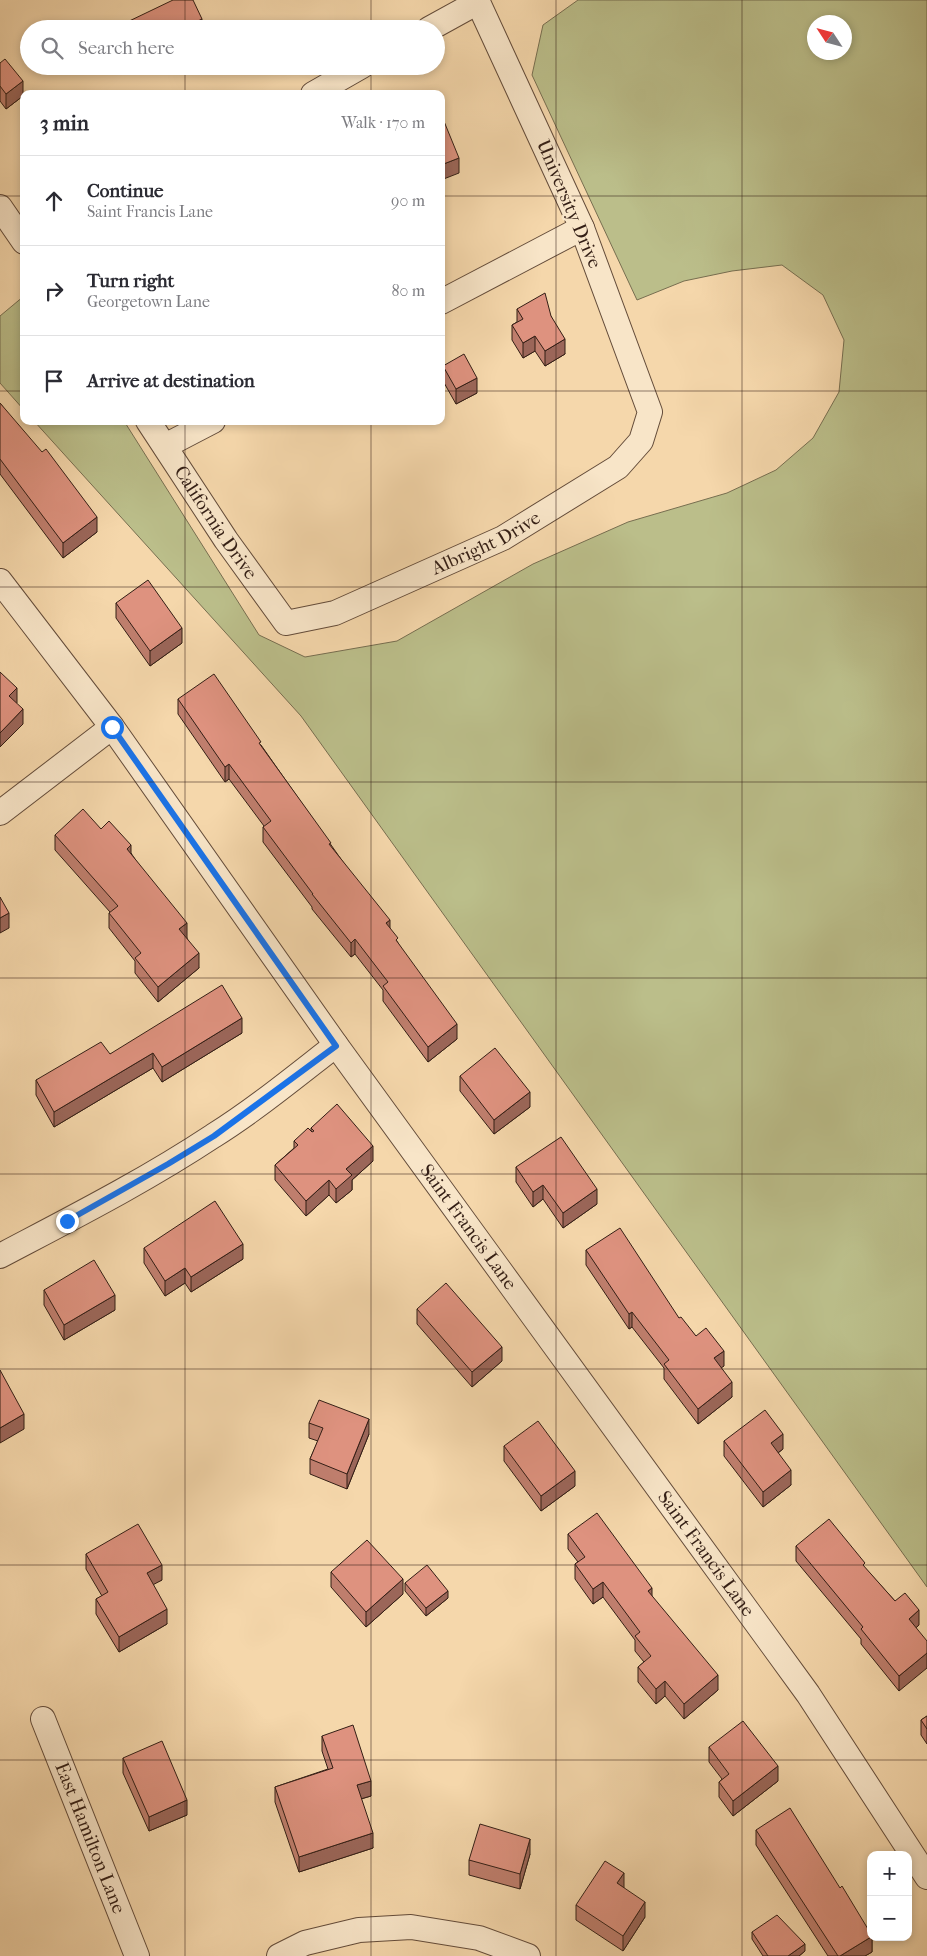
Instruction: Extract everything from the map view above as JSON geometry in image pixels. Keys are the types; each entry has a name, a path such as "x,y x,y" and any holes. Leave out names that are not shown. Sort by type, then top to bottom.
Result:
{"street":[{"path":"445,20 478,1"},
{"name":"University Drive","path":"478,1 582,228 650,412"},
{"path":"320,90 346,75"},
{"path":"0,207 20,236"},
{"path":"445,300 582,228"},
{"name":"Albright Drive","path":"286,622 335,613 502,538 618,467 641,441 650,412"},
{"name":"California Drive","path":"151,425 226,540 286,622"},
{"path":"165,446 205,425"},
{"name":"Saint Francis Lane","path":"0,581 112,727 336,1046 808,1694 927,1877"},
{"path":"0,813 112,727"},
{"path":"0,1256 67,1221 214,1136 336,1046"},
{"name":"East Hamilton Lane","path":"42,1719 137,1956"},
{"path":"279,1956 305,1943 359,1930 412,1927 479,1938 528,1956"}],"green space":[{"path":"578,0 927,0 927,1587 301,716 38,425 127,425 259,635 305,657 397,641 533,564 628,522 727,493 776,470 813,438 839,392 844,340 823,295 782,265 732,271 684,281 637,300 532,75 543,25"},
{"path":"20,299 20,406 0,383 0,316"}],"building":[{"path":"173,0 193,0 202,19 200,20 131,20"},
{"path":"5,59 23,81 6,94 0,86 0,63"},
{"path":"445,124 459,158 445,163"},
{"path":"545,293 551,316 565,339 545,351 535,336 523,343 512,325 523,319 517,309"},
{"path":"464,354 477,378 456,389 445,370 445,365"},
{"path":"0,403 42,452 46,449 97,517 63,543 0,459"},
{"path":"148,580 182,628 150,651 116,603"},
{"path":"0,672 17,688 9,696 23,709 0,733"},
{"path":"214,674 261,742 259,743 331,843 329,844 390,920 386,923 398,938 396,940 457,1024 428,1047 383,986 388,982 355,939 351,943 263,827 271,821 229,764 225,767 178,699"},
{"path":"83,809 101,829 109,821 131,845 127,849 187,923 179,929 199,953 158,987 135,958 141,953 109,913 118,906 55,835"},
{"path":"0,897 9,913 0,918"},
{"path":"222,985 242,1018 162,1067 153,1053 54,1112 36,1080 101,1042 110,1054"},
{"path":"495,1048 530,1092 494,1120 460,1076"},
{"path":"337,1104 373,1146 346,1169 352,1175 336,1189 329,1180 306,1201 275,1165 298,1145 294,1141 308,1128 312,1132 314,1131 311,1128"},
{"path":"561,1137 597,1189 563,1213 543,1185 533,1192 516,1167"},
{"path":"215,1201 243,1244 191,1277 185,1268 165,1281 144,1248"},
{"path":"620,1228 679,1318 681,1317 696,1336 706,1328 724,1351 714,1358 732,1382 698,1409 664,1364 669,1360 632,1312 629,1314 586,1250"},
{"path":"94,1260 115,1295 64,1325 44,1290"},
{"path":"446,1283 502,1347 472,1372 417,1309"},
{"path":"0,1370 24,1414 0,1428"},
{"path":"319,1400 369,1419 347,1474 310,1459 323,1428 309,1423"},
{"path":"765,1410 783,1434 771,1443 791,1470 763,1492 724,1441"},
{"path":"538,1421 575,1471 541,1496 504,1446"},
{"path":"597,1513 652,1588 648,1591 718,1675 684,1704 665,1681 656,1689 638,1667 651,1656 635,1636 640,1632 603,1582 593,1589 575,1564 585,1557 568,1534"},
{"path":"829,1519 865,1563 863,1565 895,1601 905,1593 919,1610 909,1619 927,1641 927,1653 899,1676 861,1629 863,1627 796,1546"},
{"path":"138,1524 162,1565 147,1573 167,1609 119,1637 96,1599 108,1592 86,1554"},
{"path":"367,1540 403,1579 366,1612 331,1572"},
{"path":"427,1565 448,1591 426,1608 405,1583"},
{"path":"927,1716 927,1729 921,1720"},
{"path":"743,1721 778,1766 733,1801 719,1782 729,1774 709,1747"},
{"path":"353,1725 371,1781 357,1785 373,1833 299,1857 275,1787 333,1768 322,1736"},
{"path":"162,1741 187,1800 149,1817 123,1758"},
{"path":"790,1808 867,1927 867,1939 838,1956 756,1830"},
{"path":"480,1824 530,1839 520,1874 469,1860"},
{"path":"605,1861 624,1873 617,1883 645,1902 623,1936 576,1905"},
{"path":"777,1915 805,1944 788,1956 768,1956 752,1932"}],"route":[{"path":"67,1221 214,1136 336,1046 112,727"}]}
